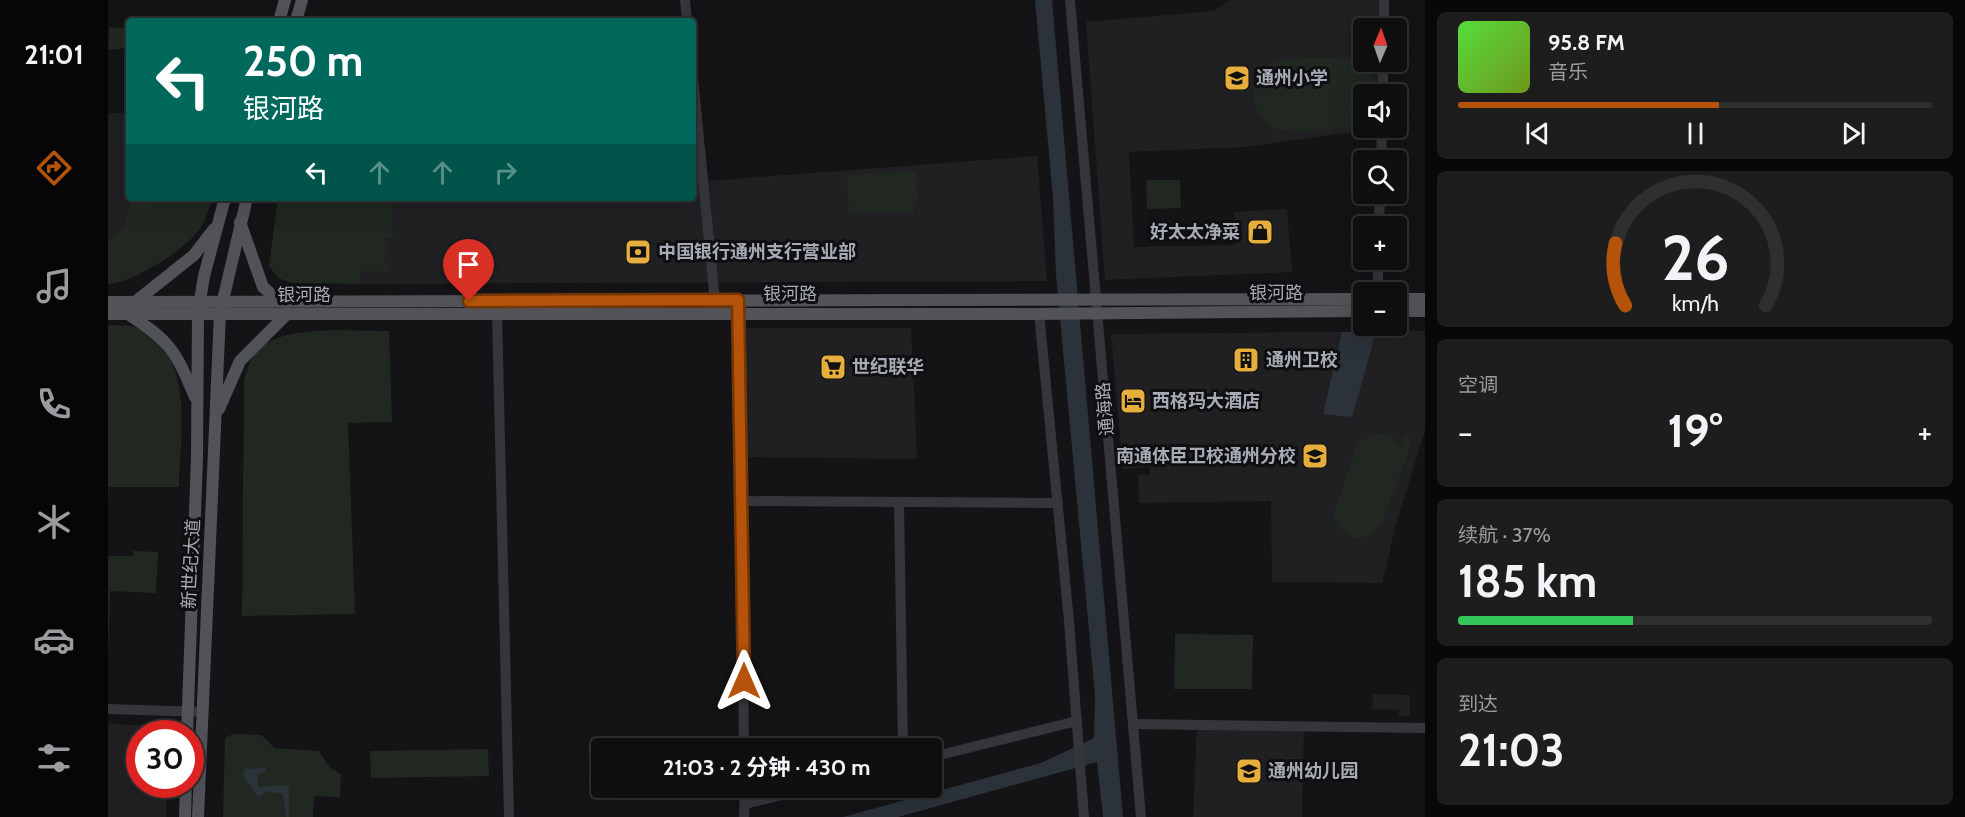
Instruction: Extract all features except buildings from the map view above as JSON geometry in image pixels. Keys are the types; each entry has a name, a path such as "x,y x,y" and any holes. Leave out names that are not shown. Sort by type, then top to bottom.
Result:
{"main road":[{"path":"280,18 285,0"},
{"path":"297,18 302,0"},
{"name":"新世纪大道","path":"188,720 192,659 200,307 216,226 224,201"},
{"name":"新世纪大道","path":"198,817 221,307 246,201"},
{"path":"240,222 263,287 279,301"},
{"path":"135,302 194,255 216,226"},
{"name":"银河路","path":"738,306 1036,314 1096,307 1353,299"},
{"path":"1407,299 1425,299"},
{"name":"银河路","path":"221,307 279,301 738,306 1031,301 1096,307 1353,311"},
{"name":"银河路","path":"108,302 221,307 288,313 497,314 716,306"},
{"name":"银河路","path":"108,314 200,307"},
{"path":"1407,311 1425,311"},
{"path":"216,415 240,361 288,313"},
{"path":"128,314 161,336 179,358 198,404"},
{"path":"185,817 186,798"}],"street":[{"path":"685,0 687,18"},
{"name":"通海路","path":"1070,0 1141,817"},
{"path":"1384,0 1384,18"},
{"path":"696,108 716,306"},
{"path":"738,306 743,501 744,738"},
{"path":"497,314 509,817"},
{"path":"1036,314 1058,503 1084,817"},
{"path":"743,501 1058,503"},
{"path":"899,503 903,738"},
{"path":"108,709 202,712"},
{"path":"942,755 1077,721"},
{"path":"1133,724 1425,728"},
{"path":"744,817 745,798"},
{"path":"745,804 769,798"}],"shaded area":[{"path":"1035,0 1052,0 1123,817 1103,817 1097,762 898,817 843,817 913,798 942,798 942,790 1041,763 1094,738 1095,695 1056,275 1053,198"},
{"name":"通州小学","path":"1230,0 1385,0 1384,18 1353,18 1353,72 1384,72 1383,84 1353,84 1353,132 1244,147 1129,152 1134,247 1236,245 1234,212 1287,209 1292,272 1105,280 1086,22 1214,11"},
{"path":"109,27 126,29 126,48 108,50"},
{"path":"1348,58 1353,59 1353,72 1370,72 1377,84 1353,84 1353,126 1316,131 1293,131 1275,128 1265,122 1254,103 1255,82 1268,66 1279,61"},
{"path":"108,113 126,113 126,201 129,201 129,218 124,229 108,242"},
{"path":"1037,156 1047,281 360,284 360,271 390,271 385,263 385,238 393,237 392,201 696,201 696,182"},
{"path":"916,171 917,199 913,213 849,213 847,175"},
{"path":"1146,180 1180,180 1181,208 1147,209"},
{"path":"129,201 211,201 207,215 196,234 174,254 132,278 108,284 108,242 119,232 128,213"},
{"path":"278,201 392,201 393,238 385,238 385,263 391,272 360,271 360,284 292,283 278,278 269,266"},
{"path":"108,325 136,327 158,342 170,358 177,378 182,422 179,487 109,487 108,502"},
{"path":"739,328 911,328 917,459 743,457"},
{"path":"337,330 389,331 392,422 348,423 355,614 242,616 244,380 252,357 266,344 298,333"},
{"name":"南通体臣卫校通州分校","path":"1407,331 1425,331 1425,430 1396,525 1382,583 1272,582 1271,501 1139,503 1138,475 1150,475 1150,467 1123,469 1111,334 1353,332 1353,336 1407,336"},
{"path":"1342,332 1353,332 1353,336 1375,336 1352,417 1323,414"},
{"path":"1373,434 1390,435 1401,446 1405,436 1413,439 1382,523 1369,536 1354,538 1339,527 1333,515 1358,443"},
{"path":"133,551 158,552 156,593 110,591 108,662 108,556 133,556"},
{"path":"1175,634 1253,635 1252,689 1174,689"},
{"path":"1373,694 1410,695 1410,717 1399,716 1399,710 1372,709"},
{"path":"108,724 126,725 126,798 167,798 166,817 108,817"},
{"name":"通州幼儿园","path":"1197,725 1304,726 1302,817 1193,817"},
{"path":"233,734 261,735 275,748 319,751 330,768 341,774 340,797 314,796 313,817 223,817 225,738"},
{"path":"488,749 489,776 371,778 370,751"},
{"path":"265,768 266,772 257,774 259,787 284,785 289,787 289,817 286,817 283,794 267,791 258,797 243,776 245,769"}],"place":[{"name":"通州小学","path":"1237,78"},
{"name":"好太太净菜","path":"1260,232"},
{"name":"中国银行通州支行营业部","path":"638,252"},
{"name":"通州卫校","path":"1246,360"},
{"name":"世纪联华","path":"833,367"},
{"name":"西格玛大酒店","path":"1133,401"},
{"name":"南通体臣卫校通州分校","path":"1315,456"},
{"name":"通州幼儿园","path":"1249,771"}],"route":[{"path":"469,301 738,300 744,681"}]}
